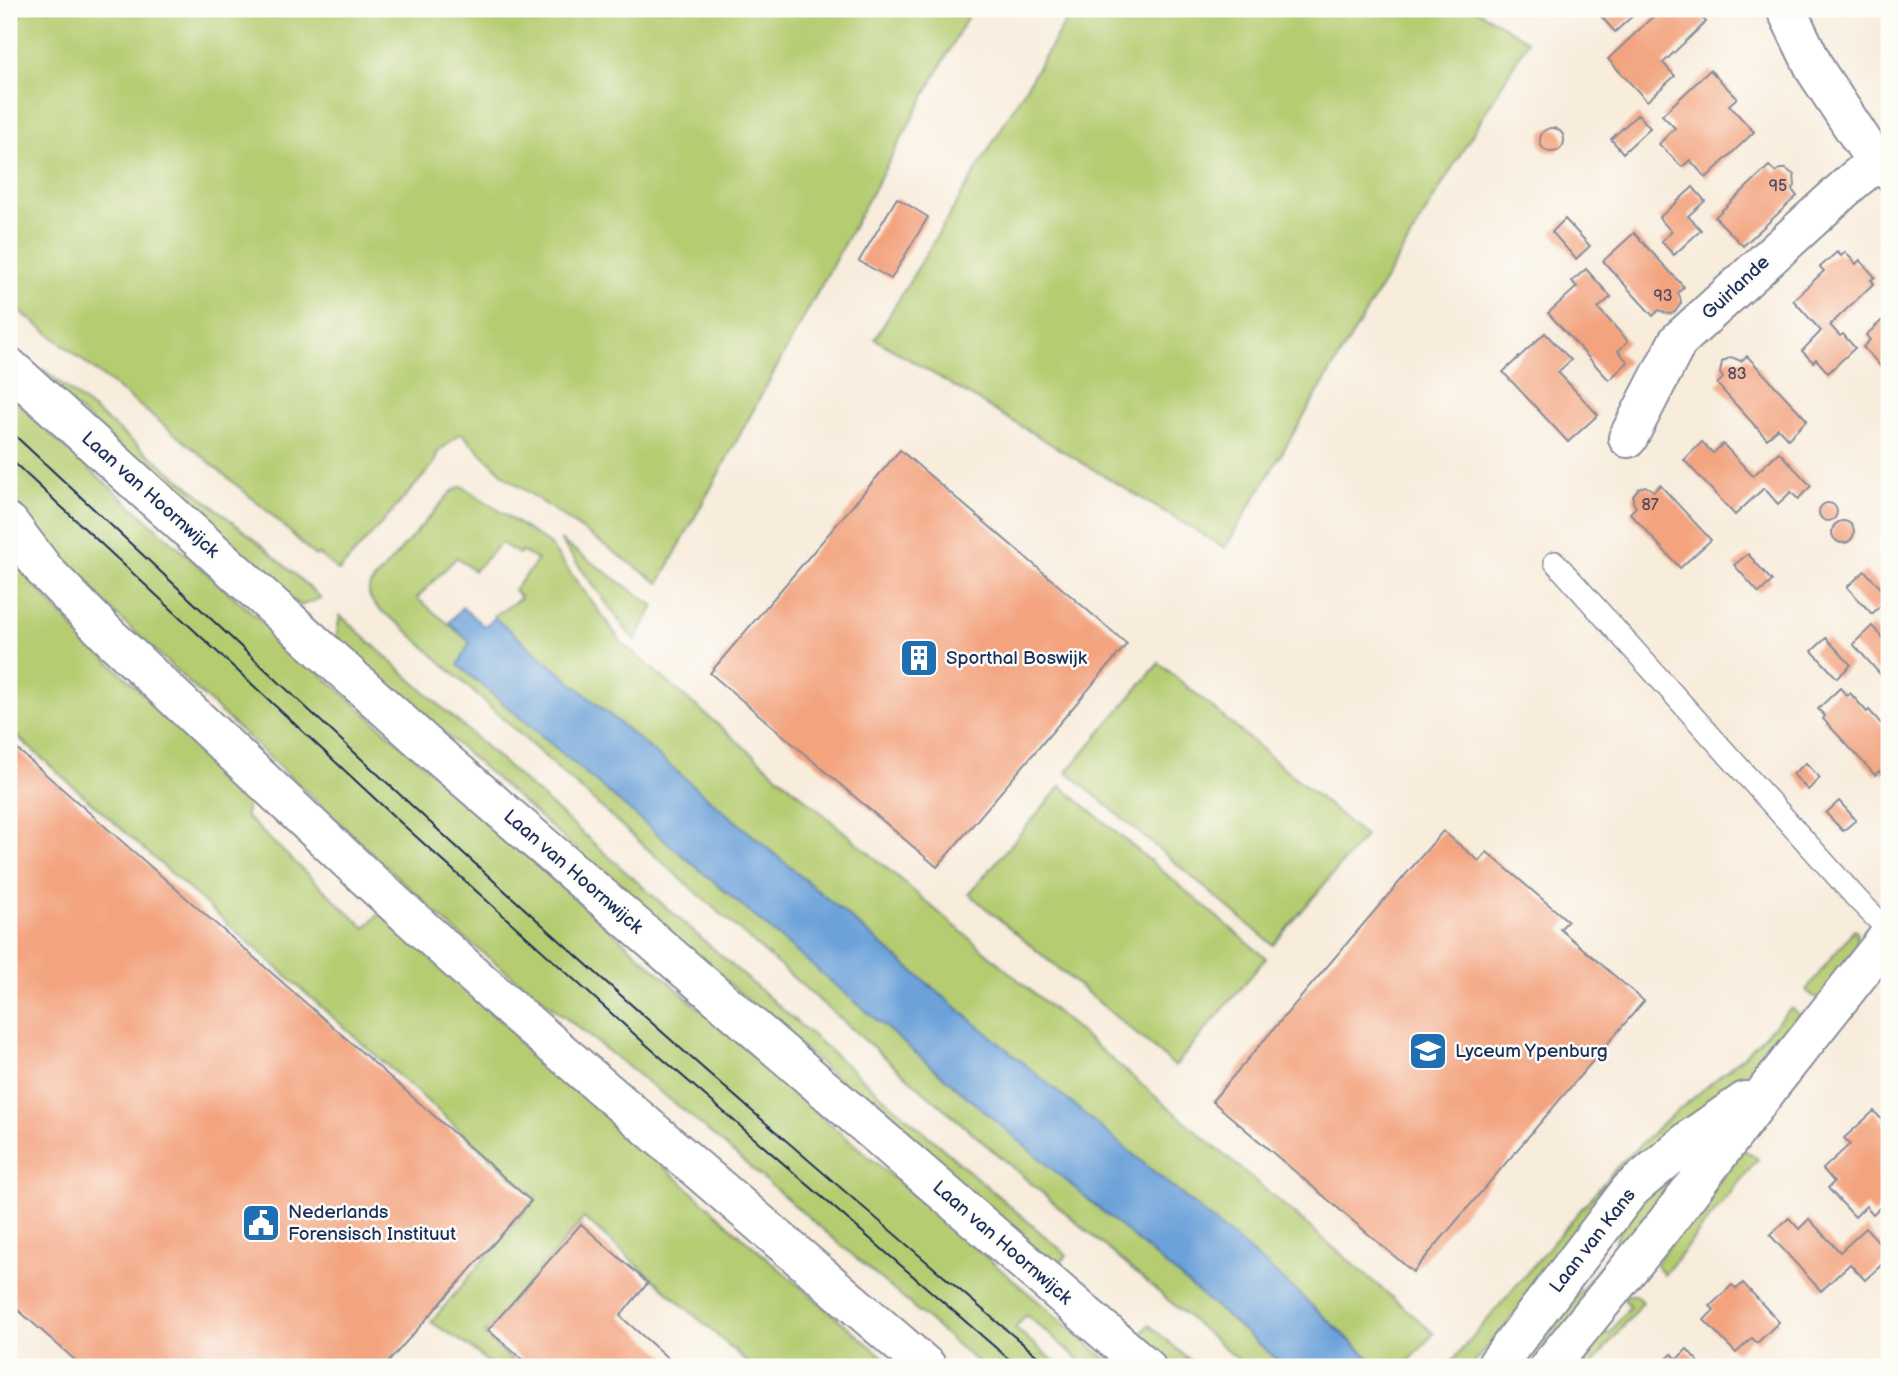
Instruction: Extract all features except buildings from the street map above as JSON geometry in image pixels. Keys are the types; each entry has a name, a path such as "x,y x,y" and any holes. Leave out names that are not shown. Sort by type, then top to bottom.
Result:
{"main road":[{"name":"Guirlande","path":"1628,438 1678,341 1853,181 1883,167 1816,71 1786,9"},
{"name":"Laan van Hoornwijck","path":"9,367 433,751 1146,1367"},
{"path":"9,523 45,571 108,635 371,882 511,1009 927,1367"},
{"name":"Laan van Kans","path":"1549,1367 1666,1223 1889,934"},
{"name":"Laan van Kans","path":"1495,1367 1630,1190 1693,1137 1774,1081"}],"lane":[{"path":"1555,562 1889,934"}],"green space":[{"path":"25,9 972,9 659,583 506,477 461,433 437,453 435,462 428,471 339,571 318,554 315,556 272,515 194,449 52,336 17,309 9,306 9,29"},
{"path":"1073,9 1475,9 1528,41 1225,548 875,339"},
{"path":"44,370 259,543 321,598 300,606 40,376"},
{"path":"9,395 822,1117 1115,1367 1088,1367 1026,1315 1015,1328 1061,1367 983,1367 687,1113 455,931 91,591 9,495"},
{"path":"462,486 549,544 624,645 1434,1333 1404,1367 1377,1367 1378,1365 1278,1275 495,618 494,616 521,598 514,590 538,560 521,551 519,554 501,543 474,571 457,557 417,598 470,642 458,665 1286,1367 1247,1367 820,1001 402,626 378,608 370,598 370,585 451,492"},
{"path":"560,540 654,606 635,640 630,635"},
{"path":"9,556 74,629 247,790 245,816 365,928 381,912 749,1243 895,1367 753,1367 584,1218 484,1335 517,1365 515,1367 493,1367 470,1347 431,1322 536,1198 9,729"},
{"path":"340,615 701,938 1067,1255 1057,1267 859,1098 336,638"},
{"path":"1159,663 1365,836 1273,945 1067,772"},
{"path":"1061,786 1266,958 1175,1066 969,894"},
{"path":"1854,929 1857,931 1857,944 1854,955 1821,1003 1806,990"},
{"path":"1791,1008 1806,1020 1773,1057 1598,1214 1471,1367 1447,1367 1617,1167 1663,1123 1745,1055"},
{"path":"1717,1130 1626,1250 1615,1241 1632,1205"},
{"path":"1744,1150 1758,1159 1664,1275 1655,1264"},
{"path":"1604,1262 1612,1266 1536,1367 1518,1367"},
{"path":"1635,1295 1643,1302 1590,1367 1563,1367 1598,1325 1609,1334 1630,1306 1622,1297"},
{"path":"1149,1325 1198,1367 1174,1367 1138,1337"}],"water":[{"path":"462,607 484,626 495,618 1278,1275 1378,1366 1286,1367 458,665 470,642 449,623"}],"tram line":[{"path":"9,430 578,957 1050,1367"},
{"path":"9,458 400,822 642,1041 1018,1367"}],"place":[{"name":"Sporthal Boswijk","path":"919,658"},
{"name":"Lyceum Ypenburg","path":"1428,1051"},
{"name":"Nederlands Forensisch Instituut","path":"261,1223"}]}
